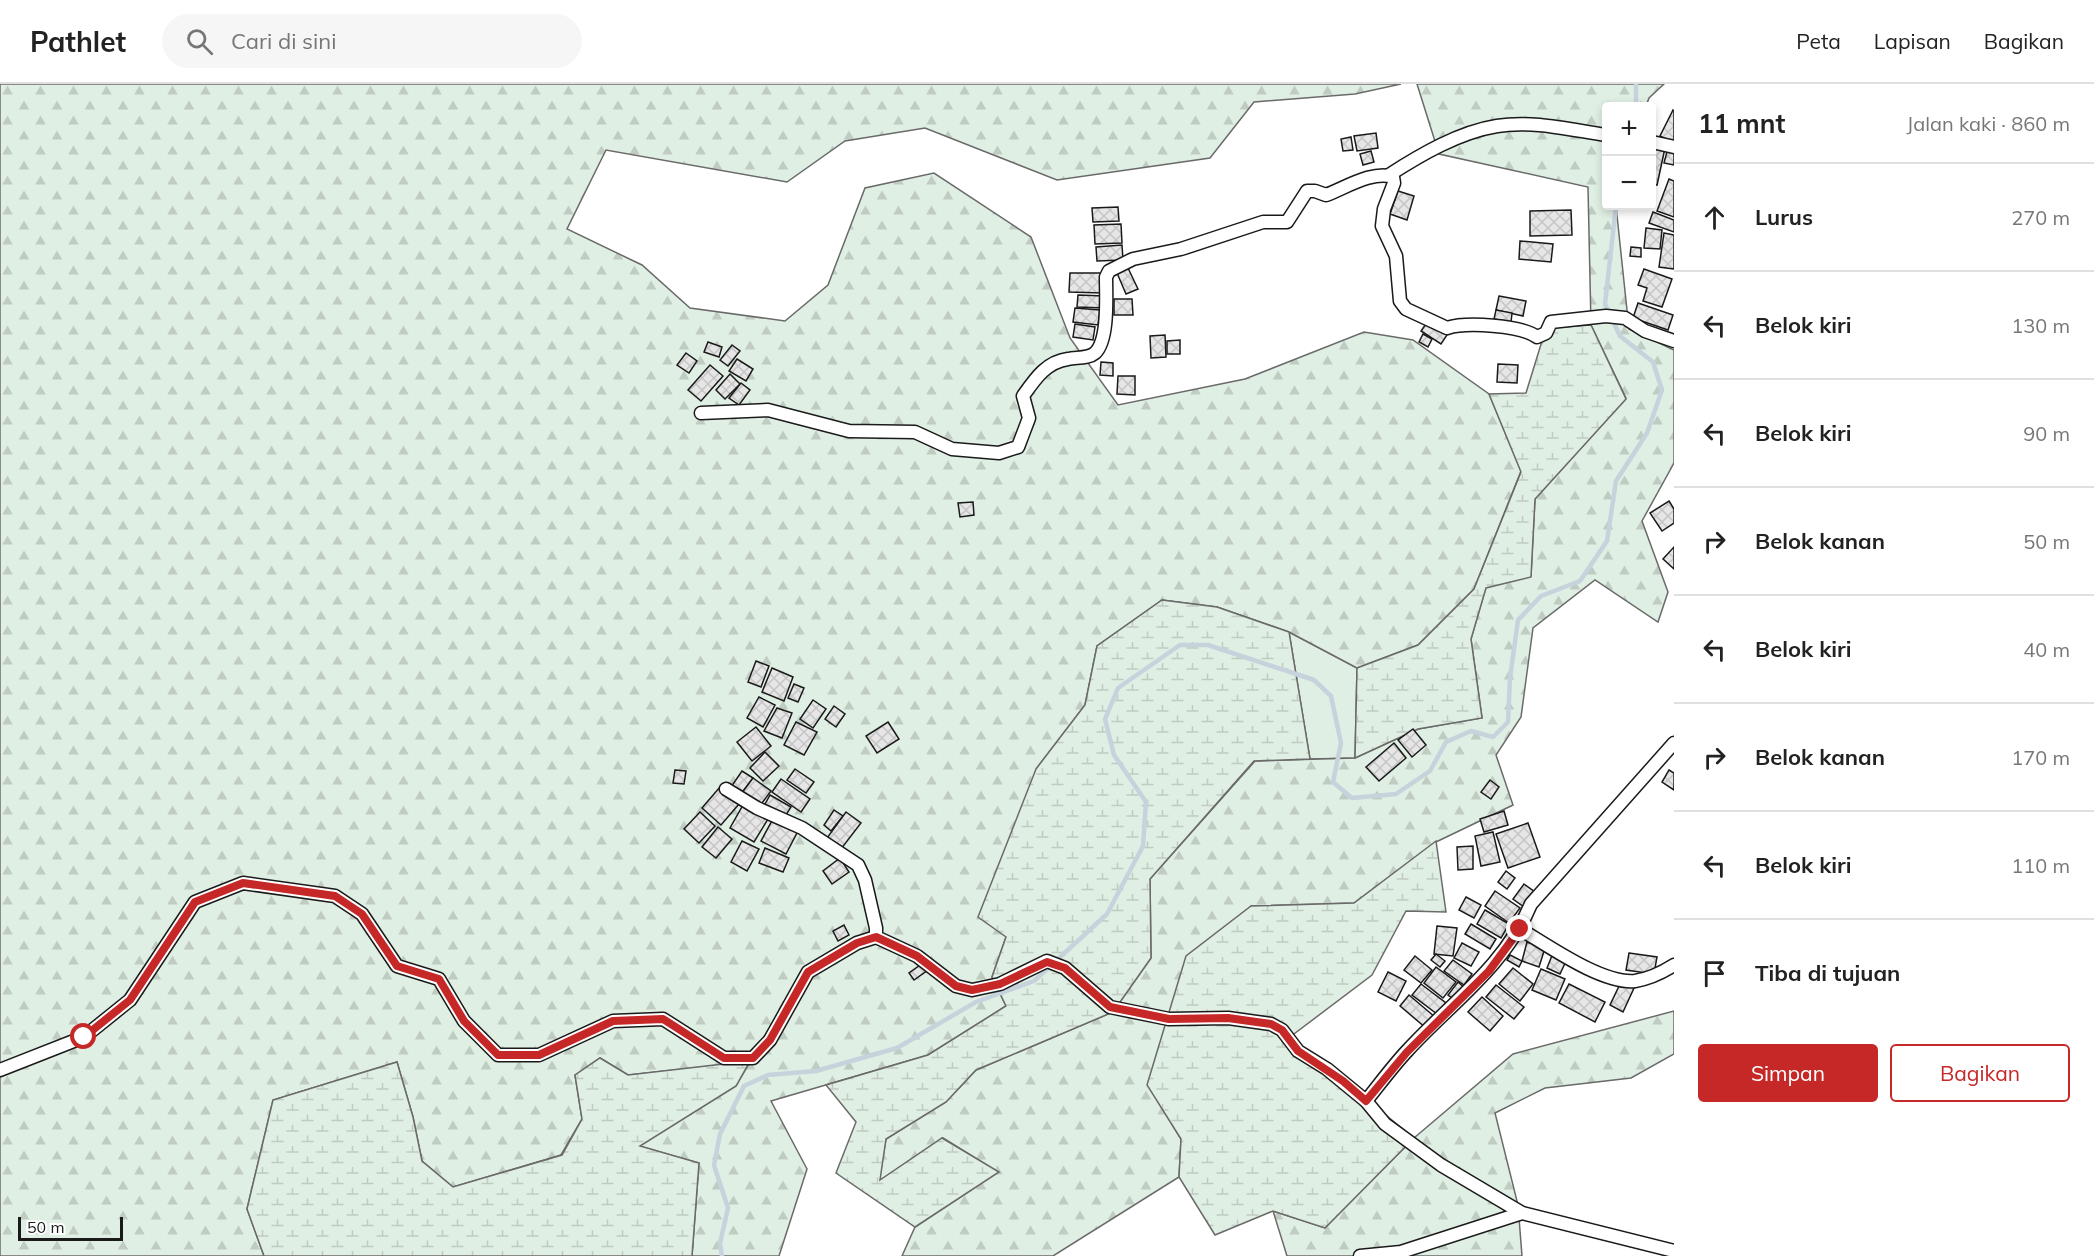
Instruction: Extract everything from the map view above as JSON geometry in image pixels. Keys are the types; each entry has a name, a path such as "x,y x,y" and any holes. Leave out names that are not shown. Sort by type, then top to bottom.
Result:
{"street":[{"path":"701,413 768,410 849,431 915,432 952,449 999,453 1018,447 1029,418 1023,396 1039,373 1065,359 1092,356 1098,350 1106,319 1106,277 1109,271 1133,259 1181,249 1263,222 1287,222 1307,191 1326,195 1376,176 1389,175 1415,158 1457,139 1497,126 1538,125 1602,134"},
{"path":"1656,142 1674,147"},
{"path":"1389,175 1393,177 1394,183 1384,209 1382,226 1396,256 1397,292 1406,309 1447,328 1458,324 1509,327 1527,330 1537,337 1546,333 1551,322 1606,316 1625,318 1645,331 1674,341"},
{"path":"1366,1101 1407,1052 1489,971 1520,929 1531,904 1674,743"},
{"path":"726,789 757,808 802,828 858,865 865,880 876,927 876,937"},
{"path":"0,1070 84,1037 130,1000 195,902 243,883 335,896 362,914 397,966 439,979 464,1021 498,1055 539,1055 613,1021 663,1019 724,1058 753,1058 770,1040 808,972 857,943 876,937 917,956 956,986 972,990 1000,984 1047,962 1065,968 1110,1007 1169,1019 1228,1018 1271,1024 1282,1030 1298,1051 1343,1081 1366,1101 1385,1125 1432,1159 1522,1213 1674,1251"},
{"path":"1520,929 1599,974 1634,981 1661,973 1674,965"},
{"path":"1360,1256 1401,1252 1522,1213"}],"green space":[{"path":"0,84 1401,84 1355,94 1254,102 1210,158 1057,180 925,128 845,141 787,182 606,150 567,229 642,265 690,308 785,321 828,285 865,188 934,173 1031,237 1070,338 1118,405 1245,379 1364,332 1413,340 1489,394 1521,471 1474,589 1418,645 1357,668 1289,632 1217,607 1162,600 1097,646 1085,705 1036,769 1006,937 992,977 1006,1006 928,1055 771,1101 807,1169 779,1256 692,1256 699,1163 639,1146 736,1086 750,1062 628,1075 600,1058 575,1075 582,1119 561,1155 453,1187 422,1161 413,1117 397,1062 273,1100 247,1209 264,1256 0,1256"},
{"path":"1417,84 1664,84 1648,102 1602,102 1602,210 1616,210 1629,329 1674,350 1674,463 1642,521 1668,592 1658,622 1595,580 1533,628 1521,717 1496,755 1513,805 1436,842 1354,903 1251,906 1148,1085 1181,1139 1179,1177 1053,1256 902,1256 915,1227 998,1172 943,1138 879,1181 886,1139 946,1102 976,1070 1113,1012 1151,958 1150,879 1255,761 1355,758 1418,729 1482,718 1471,639 1486,587 1531,576 1535,499 1626,398 1591,325 1588,187 1439,154"},
{"path":"1591,325 1626,399 1535,499 1531,577 1486,588 1471,639 1482,718 1418,729 1355,758 1357,668 1418,645 1474,589 1521,472 1489,394 1526,393 1546,328"},
{"path":"1162,600 1217,607 1289,632 1310,759 1254,761 1150,879 1151,958 1113,1012 976,1070 946,1102 886,1139 880,1180 942,1138 999,1172 915,1227 836,1173 856,1122 826,1085 928,1055 1006,1006 992,977 1006,937 978,917 1036,769 1085,705 1097,646"},
{"path":"1289,632 1357,668 1355,758 1310,759"},
{"path":"1436,841 1446,912 1406,911 1372,975 1290,1037 1414,1138 1325,1228 1273,1211 1215,1235 1179,1177 1181,1139 1147,1085 1186,956 1251,906 1354,903"},
{"path":"1674,1011 1674,1054 1631,1078 1545,1088 1495,1113 1518,1205 1522,1256 1287,1256 1273,1211 1325,1228 1414,1138 1513,1054"},
{"path":"600,1058 628,1075 750,1061 736,1086 640,1146 699,1163 692,1256 264,1256 247,1209 273,1100 397,1062 413,1117 422,1161 453,1187 562,1155 582,1119 575,1075"}],"building":[{"path":"1674,111 1674,143 1660,136"},
{"path":"1376,133 1378,148 1357,151 1354,136"},
{"path":"1351,137 1353,150 1343,151 1341,139"},
{"path":"1656,146 1665,148 1656,185"},
{"path":"1668,148 1674,150 1674,165 1664,163"},
{"path":"1371,151 1374,162 1363,165 1360,154"},
{"path":"1669,179 1674,181 1674,217 1657,211"},
{"path":"1398,191 1414,196 1407,220 1390,214"},
{"path":"1118,207 1119,221 1093,222 1092,208"},
{"path":"1571,210 1572,235 1530,236 1530,211"},
{"path":"1653,212 1674,220 1674,232 1649,223"},
{"path":"1121,224 1122,243 1095,244 1094,225"},
{"path":"1646,228 1662,230 1660,249 1644,248"},
{"path":"1664,233 1674,235 1674,269 1659,267"},
{"path":"1520,241 1553,244 1551,262 1519,259"},
{"path":"1122,245 1123,260 1097,261 1096,247"},
{"path":"1631,247 1641,248 1641,257 1630,256"},
{"path":"1128,268 1138,289 1126,294 1117,273"},
{"path":"1644,269 1672,279 1662,307 1643,301 1647,288 1638,285"},
{"path":"1070,273 1103,273 1102,293 1069,292"},
{"path":"1078,295 1104,296 1104,308 1077,307"},
{"path":"1499,296 1526,301 1523,316 1496,310"},
{"path":"1114,299 1132,299 1133,315 1114,315"},
{"path":"1638,303 1673,315 1668,330 1633,318"},
{"path":"1075,308 1100,310 1098,325 1073,322"},
{"path":"1496,310 1512,313 1511,322 1494,319"},
{"path":"1430,318 1449,332 1441,344 1421,331"},
{"path":"1075,324 1095,327 1093,340 1073,337"},
{"path":"1423,334 1432,339 1428,347 1419,342"},
{"path":"1165,335 1166,357 1151,358 1150,336"},
{"path":"1180,340 1180,354 1167,354 1167,341"},
{"path":"708,342 722,347 719,357 704,352"},
{"path":"732,345 740,351 728,366 720,360"},
{"path":"686,353 697,361 689,373 677,365"},
{"path":"737,359 753,369 746,381 729,371"},
{"path":"1101,362 1113,363 1113,376 1100,375"},
{"path":"1498,364 1518,365 1517,383 1497,382"},
{"path":"710,365 723,376 701,401 688,390"},
{"path":"730,374 740,384 725,399 716,390"},
{"path":"1118,376 1135,376 1135,395 1117,394"},
{"path":"741,383 750,390 739,405 729,398"},
{"path":"1669,501 1674,509 1674,523 1662,531 1650,513"},
{"path":"973,502 974,515 960,517 958,503"},
{"path":"1674,547 1674,569 1663,559"},
{"path":"756,661 769,666 761,687 748,682"},
{"path":"772,668 793,677 784,701 762,692"},
{"path":"794,684 804,688 798,702 788,698"},
{"path":"759,697 775,705 763,727 747,718"},
{"path":"813,700 826,709 813,728 800,719"},
{"path":"834,706 845,714 836,727 825,719"},
{"path":"777,708 792,713 782,738 764,731"},
{"path":"796,722 817,732 804,755 784,745"},
{"path":"888,722 899,739 877,753 866,736"},
{"path":"756,727 771,746 752,761 737,742"},
{"path":"1413,729 1426,745 1412,757 1398,740"},
{"path":"1394,743 1406,758 1379,781 1366,767"},
{"path":"765,752 779,766 763,781 750,768"},
{"path":"795,769 814,782 806,793 787,780"},
{"path":"675,770 686,771 684,784 673,783"},
{"path":"1669,770 1674,773 1674,790 1662,782"},
{"path":"742,771 753,778 741,794 731,787"},
{"path":"753,778 771,791 759,807 741,794"},
{"path":"781,779 810,799 801,812 772,792"},
{"path":"1490,780 1499,787 1491,799 1481,792"},
{"path":"720,787 739,804 721,825 702,808"},
{"path":"770,795 791,807 784,818 764,806"},
{"path":"743,805 768,819 754,842 730,828"},
{"path":"834,810 843,816 831,831 824,825"},
{"path":"1504,811 1508,825 1484,832 1480,819"},
{"path":"700,812 715,826 699,843 684,829"},
{"path":"846,812 861,823 841,849 827,838"},
{"path":"774,817 799,829 786,854 761,841"},
{"path":"1528,823 1540,857 1508,868 1496,834"},
{"path":"718,827 732,839 716,858 702,847"},
{"path":"1493,832 1500,862 1481,866 1475,836"},
{"path":"742,841 759,849 747,871 731,862"},
{"path":"1473,846 1473,869 1458,870 1457,847"},
{"path":"765,848 789,858 783,872 759,863"},
{"path":"840,858 849,872 832,884 823,871"},
{"path":"1506,871 1515,878 1507,889 1498,882"},
{"path":"1524,884 1535,892 1524,907 1513,899"},
{"path":"1495,891 1520,908 1509,923 1485,906"},
{"path":"1466,897 1481,905 1474,918 1459,910"},
{"path":"1485,910 1509,924 1501,938 1477,924"},
{"path":"1471,924 1496,939 1490,949 1465,934"},
{"path":"844,925 849,935 838,941 833,931"},
{"path":"1437,926 1457,928 1453,956 1434,954"},
{"path":"1527,942 1545,948 1539,967 1522,961"},
{"path":"1462,943 1479,952 1471,966 1454,958"},
{"path":"1553,953 1567,959 1560,974 1547,968"},
{"path":"1629,953 1657,957 1654,974 1626,970"},
{"path":"1436,954 1445,961 1440,967 1431,960"},
{"path":"1510,955 1522,961 1519,967 1507,960"},
{"path":"1415,956 1432,970 1421,983 1404,970"},
{"path":"1453,960 1472,974 1464,985 1444,971"},
{"path":"923,963 928,970 914,980 909,973"},
{"path":"1436,967 1456,982 1443,998 1424,983"},
{"path":"1513,968 1533,984 1520,1001 1499,984"},
{"path":"1541,969 1565,979 1556,1000 1532,990"},
{"path":"1388,972 1406,981 1396,1001 1378,992"},
{"path":"1458,982 1466,989 1456,1001 1448,995"},
{"path":"1621,982 1634,988 1623,1012 1610,1005"},
{"path":"1421,984 1446,1003 1437,1014 1412,995"},
{"path":"1569,984 1605,1002 1595,1022 1559,1003"},
{"path":"1496,985 1524,1007 1514,1019 1486,997"},
{"path":"1409,995 1435,1017 1426,1028 1400,1006"},
{"path":"1482,997 1503,1016 1490,1031 1468,1012"}],"waterway":[{"path":"1636,84 1636,102"},
{"path":"722,1256 720,1243 728,1208 714,1165 720,1134 744,1086 768,1075 816,1071 897,1048 976,1002 1034,981 1107,914 1143,846 1146,802 1114,755 1105,719 1118,688 1180,645 1208,645 1314,680 1331,696 1341,743 1333,782 1352,798 1396,794 1430,771 1446,742 1471,731 1493,737 1508,722 1510,678 1518,620 1541,596 1580,581 1607,541 1616,481 1647,433 1662,390 1653,362 1620,336 1605,304 1616,210"}],"route":[{"path":"84,1037 130,1000 195,902 243,883 335,896 362,914 397,966 439,979 464,1021 498,1055 539,1055 613,1021 663,1019 724,1058 753,1058 770,1040 808,972 857,943 876,937 917,956 956,986 972,990 1000,984 1040,963 1047,962 1065,968 1110,1007 1154,1014 1169,1019 1228,1018 1271,1024 1282,1030 1298,1051 1343,1081 1366,1101 1407,1052 1489,971 1520,929"}]}
